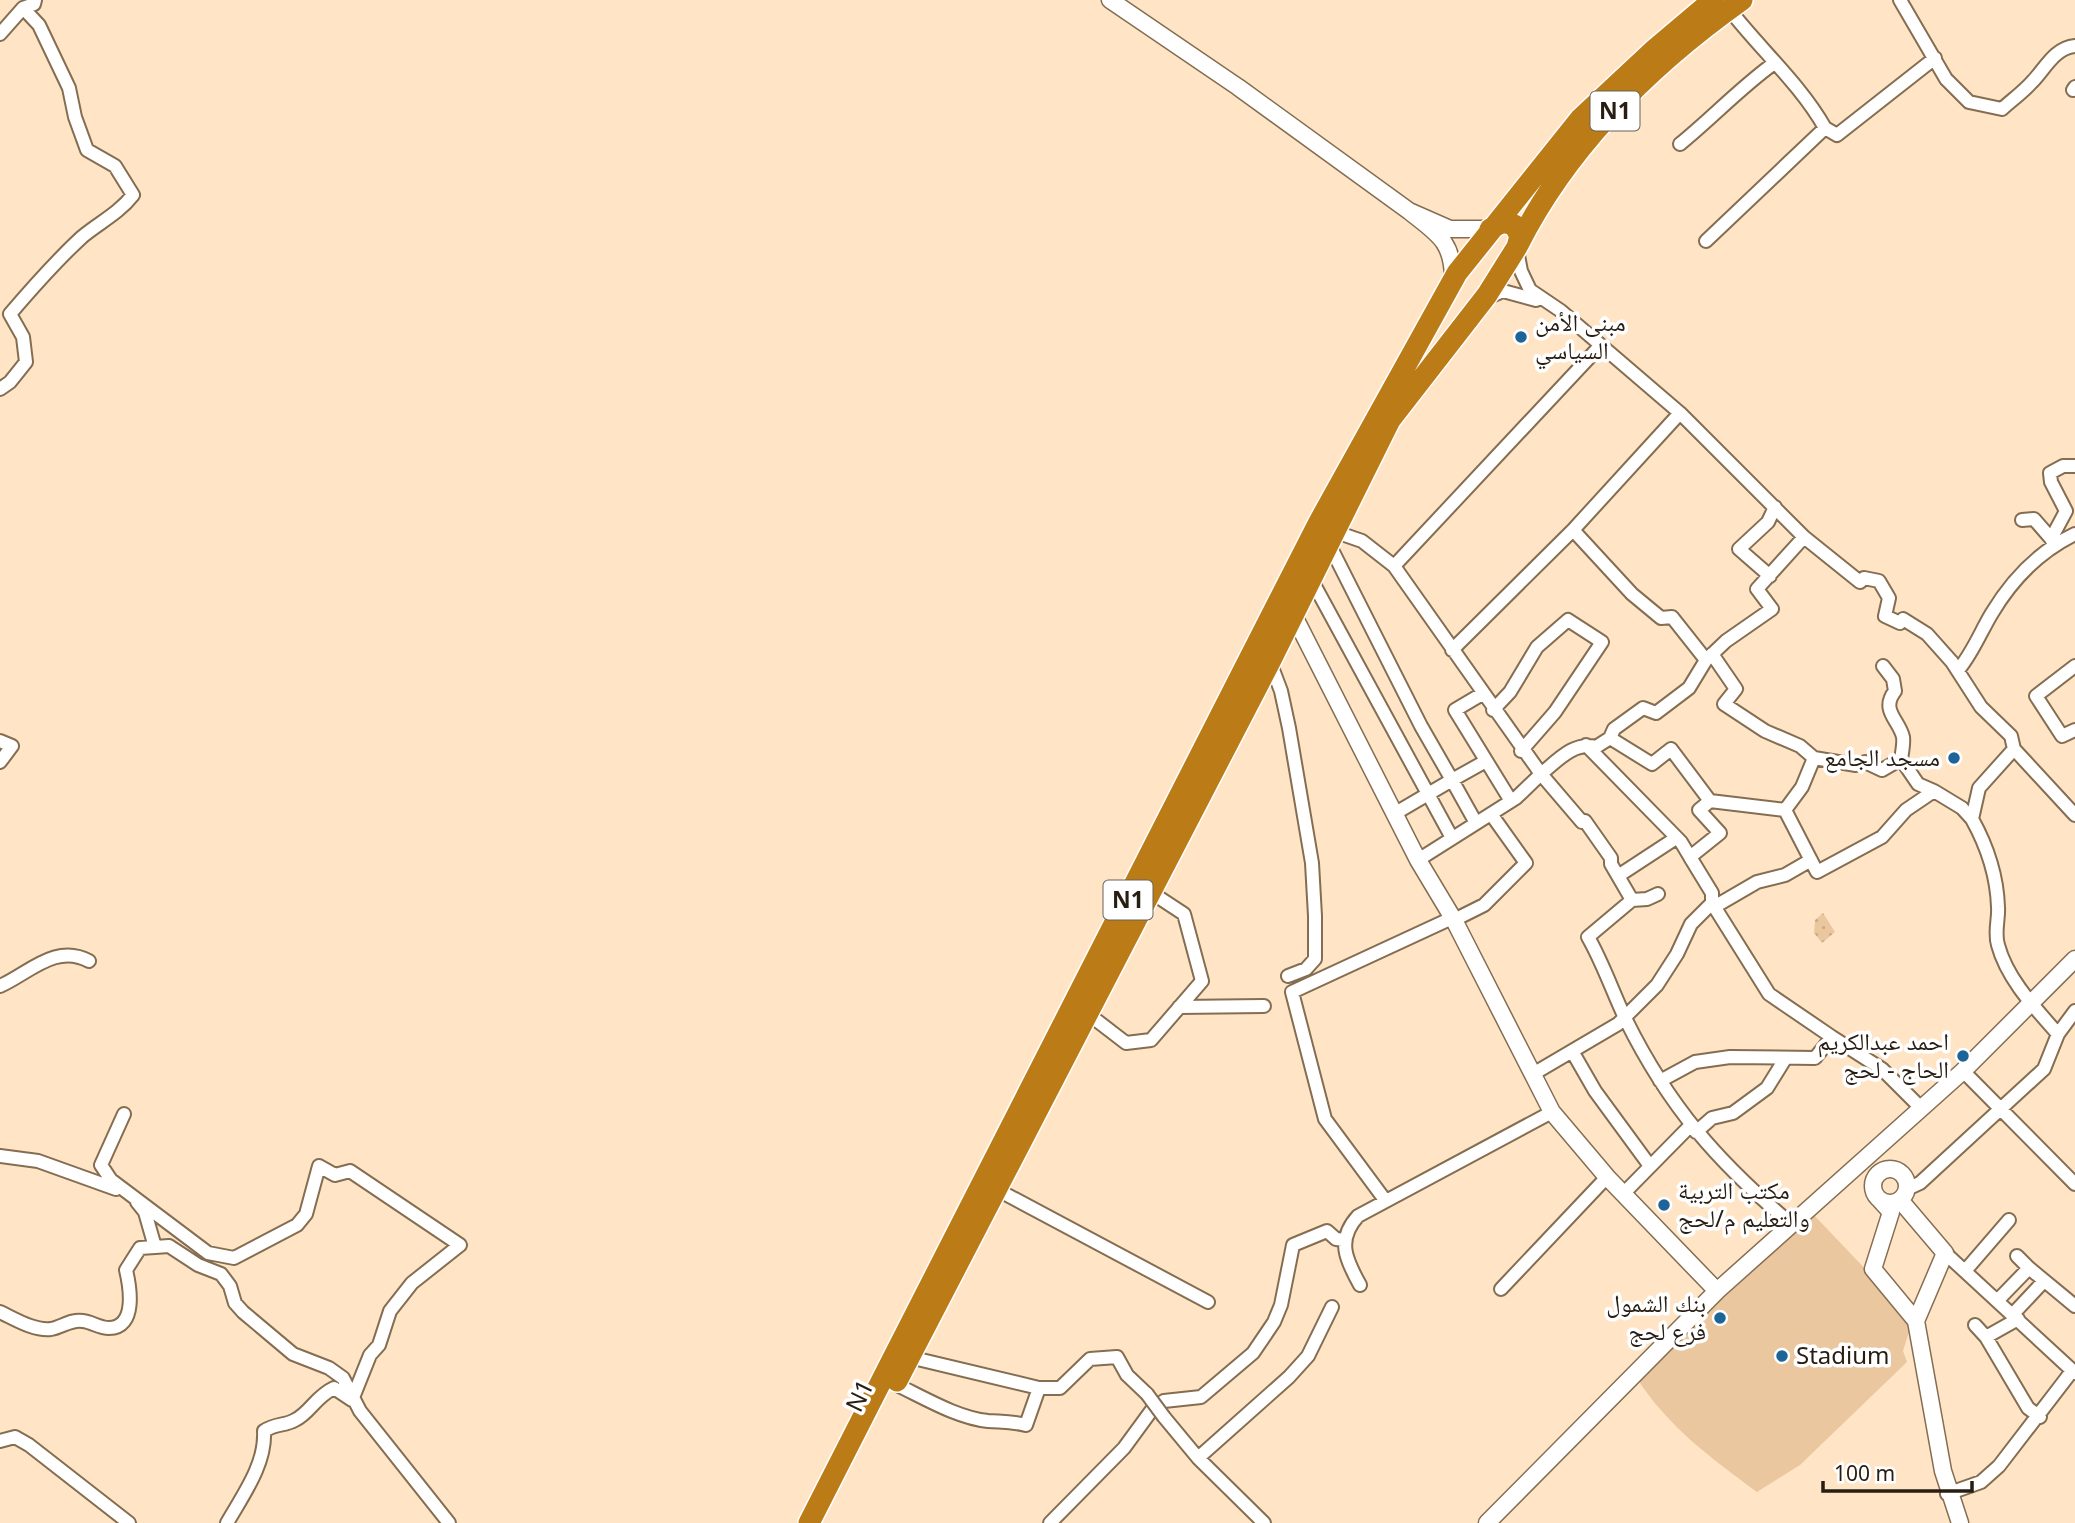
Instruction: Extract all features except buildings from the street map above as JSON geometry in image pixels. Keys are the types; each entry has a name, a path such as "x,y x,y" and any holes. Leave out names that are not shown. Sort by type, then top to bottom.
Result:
{"highway":[{"name":"N1","path":"809,1523 1319,522 1453,279 1490,229 1580,119 1655,48 1728,3"},
{"name":"N1","path":"825,1523 1149,891 1270,662 1390,420 1483,300 1517,247 1549,188 1628,96 1728,3"},
{"path":"1490,229 1503,222 1514,226 1520,236 1517,247"},
{"path":"1453,279 1452,290 1458,300 1471,304 1483,300"}],"street":[{"path":"0,34 23,8 34,4 35,0"},
{"path":"1111,0 1238,87 1445,240 1451,255 1453,279"},
{"path":"1900,0 1946,79 1969,102 2001,109 2034,81 2050,60 2068,47 2075,46"},
{"path":"1728,3 1773,64 1810,102 1825,128 1837,135 1934,58"},
{"path":"0,389 10,382 26,362 23,337 5,317 41,275 52,269 82,237 120,212 133,195 115,166 87,150 75,117 69,88 39,25 23,8"},
{"path":"1680,144 1712,118 1740,88 1773,64"},
{"path":"1706,241 1825,128"},
{"path":"1409,211 1450,229 1490,229"},
{"path":"1517,247 1521,271 1530,290 1561,311 1680,413 1804,537 1860,582 1864,578 1878,581 1889,598 1885,616 1900,623 1903,619 1927,634 1959,670 1981,707 2011,736 2014,749 2075,816"},
{"path":"1483,300 1503,291 1513,292 1561,311"},
{"path":"1394,566 1601,345"},
{"path":"1452,650 1573,530 1680,413"},
{"path":"1959,670 1987,627 1990,615 2017,578 2054,542 2066,511 2051,482 2050,473 2063,466 2075,466"},
{"path":"1770,576 1739,549 1768,522 1775,507"},
{"path":"2022,520 2034,519 2054,542"},
{"path":"1573,530 1644,606 1661,618 1672,617 1709,657 1736,689 1724,704 1765,732 1800,746 1814,758 1856,765 1865,762 1882,770 1901,759"},
{"path":"2054,542 2075,534"},
{"path":"1418,860 1511,801 1571,750 1586,744 1597,747 1610,738 1614,729 1643,708 1656,713 1689,688 1709,657 1772,609 1757,589 1804,537"},
{"path":"1333,538 1362,541 1394,566 1521,751 1582,822 1585,821 1611,858 1632,900"},
{"path":"1333,538 1452,780 1476,823"},
{"path":"1310,578 1452,838"},
{"path":"1293,614 1394,814 1453,919 1552,1112 1607,1177 1717,1291"},
{"path":"1493,709 1510,692 1537,647 1568,620 1602,642 1555,712 1521,751"},
{"path":"1270,662 1281,691 1289,728 1312,863 1315,959 1306,969 1288,976"},
{"path":"1883,666 1893,679 1895,691 1890,698 1890,716 1903,736 1901,759 1917,784 1962,808 1972,819 1985,842 1993,875 1998,910 1997,943 2032,1005 2059,1034"},
{"path":"2075,666 2036,696 2062,736 2075,730"},
{"path":"1482,694 1455,710 1511,801"},
{"path":"1610,738 1652,764 1671,749 1710,801"},
{"path":"0,741 12,746 0,762"},
{"path":"1586,744 1676,838 1690,857 1712,893 1713,905 1769,994 1882,1069 1922,1109"},
{"path":"1972,819 1979,788 2014,749"},
{"path":"1785,810 1802,787 1814,758"},
{"path":"1394,814 1486,761"},
{"path":"1785,810 1817,872 1882,837 1906,810 1934,791"},
{"path":"1690,857 1720,833 1699,810 1710,801 1785,810"},
{"path":"1385,1199 1325,1119 1292,992 1483,905 1526,863 1491,814"},
{"path":"1618,876 1676,838"},
{"path":"1533,1074 1625,1017 1657,985 1677,954 1691,924 1713,905 1757,882 1785,875 1811,860"},
{"path":"1087,1013 1126,1042 1151,1040 1202,981 1185,914 1149,891"},
{"path":"1658,894 1647,899 1632,900 1588,937 1625,1017 1660,1081 1694,1129 1737,1178 1791,1224"},
{"path":"0,986 48,958 68,955 89,961"},
{"path":"1487,1523 1717,1291 1963,1071 2032,1005 2075,959"},
{"path":"1180,1007 1264,1006"},
{"path":"1899,1171 1886,1168 1880,1171 1872,1182 1878,1198 1886,1203 1920,1183 2044,1069 2059,1034 2075,1012"},
{"path":"1660,1081 1695,1062 1730,1057 1815,1058 1832,1037"},
{"path":"1572,1051 1595,1091 1650,1166"},
{"path":"1624,1193 1650,1166 1694,1129 1712,1118 1733,1113 1767,1088 1785,1059"},
{"path":"1963,1071 2075,1184"},
{"path":"1360,1285 1344,1256 1345,1240 1355,1219 1385,1199 1552,1112"},
{"path":"124,1114 101,1165 111,1180 208,1253 234,1258 297,1225 306,1214 319,1166 335,1175 350,1171 460,1245 412,1283 390,1311 379,1345 365,1365 352,1400"},
{"path":"1877,1150 1907,1182 1903,1195"},
{"path":"0,1156 38,1161 106,1184 135,1199 145,1212 155,1247"},
{"path":"1853,1171 1891,1212 1872,1269 1916,1321 1947,1494 1960,1523"},
{"path":"1502,1289 1607,1177"},
{"path":"996,1189 1208,1302"},
{"path":"1903,1195 1945,1253 2073,1372 2010,1455 1981,1482 1947,1494"},
{"path":"1965,1271 2009,1220"},
{"path":"1050,1523 1124,1448 1154,1407 1164,1401 1201,1397 1253,1353 1274,1322 1281,1305 1289,1251 1293,1245 1327,1231 1336,1239 1345,1240"},
{"path":"0,1312 30,1325 50,1329 83,1321 112,1328 121,1325 128,1314 131,1291 127,1270 140,1248 169,1246 198,1265 221,1274 230,1286 235,1303 243,1312 293,1353 329,1368 344,1378 352,1400"},
{"path":"1916,1321 1945,1253"},
{"path":"2017,1256 2075,1306"},
{"path":"1997,1301 2029,1268"},
{"path":"1986,1338 2015,1317 2044,1281"},
{"path":"1198,1458 1289,1377 1308,1356 1332,1307"},
{"path":"1975,1325 1986,1338 2028,1408 2040,1417"},
{"path":"909,1357 1039,1388 1060,1388 1090,1359 1117,1357 1126,1376 1147,1394 1198,1458 1264,1523"},
{"path":"895,1384 977,1418 988,1421 1002,1419 1026,1425 1039,1388"},
{"path":"228,1523 258,1465 264,1444 264,1431 275,1423 295,1421 320,1395 334,1388 352,1400 449,1523"},
{"path":"0,1441 15,1437 29,1445 129,1523"}],"shaded area":[{"path":"1823,913 1835,932 1822,943 1814,933 1815,920"},
{"name":"Stadium","path":"1811,1212 1913,1319 1903,1351 1907,1362 1800,1465 1757,1492 1707,1454 1676,1426 1636,1377"}],"place":[{"name":"مبنى الأمن السياسي","path":"1521,337"},
{"name":"مسجد الجامع","path":"1954,758"},
{"name":"احمد عبدالكريم الحاج - لحج","path":"1963,1056"},
{"name":"مكتب التربية والتعليم م/لحج","path":"1664,1205"},
{"name":"بنك الشمول فرع لحج","path":"1720,1318"},
{"name":"Stadium","path":"1782,1356"}]}
